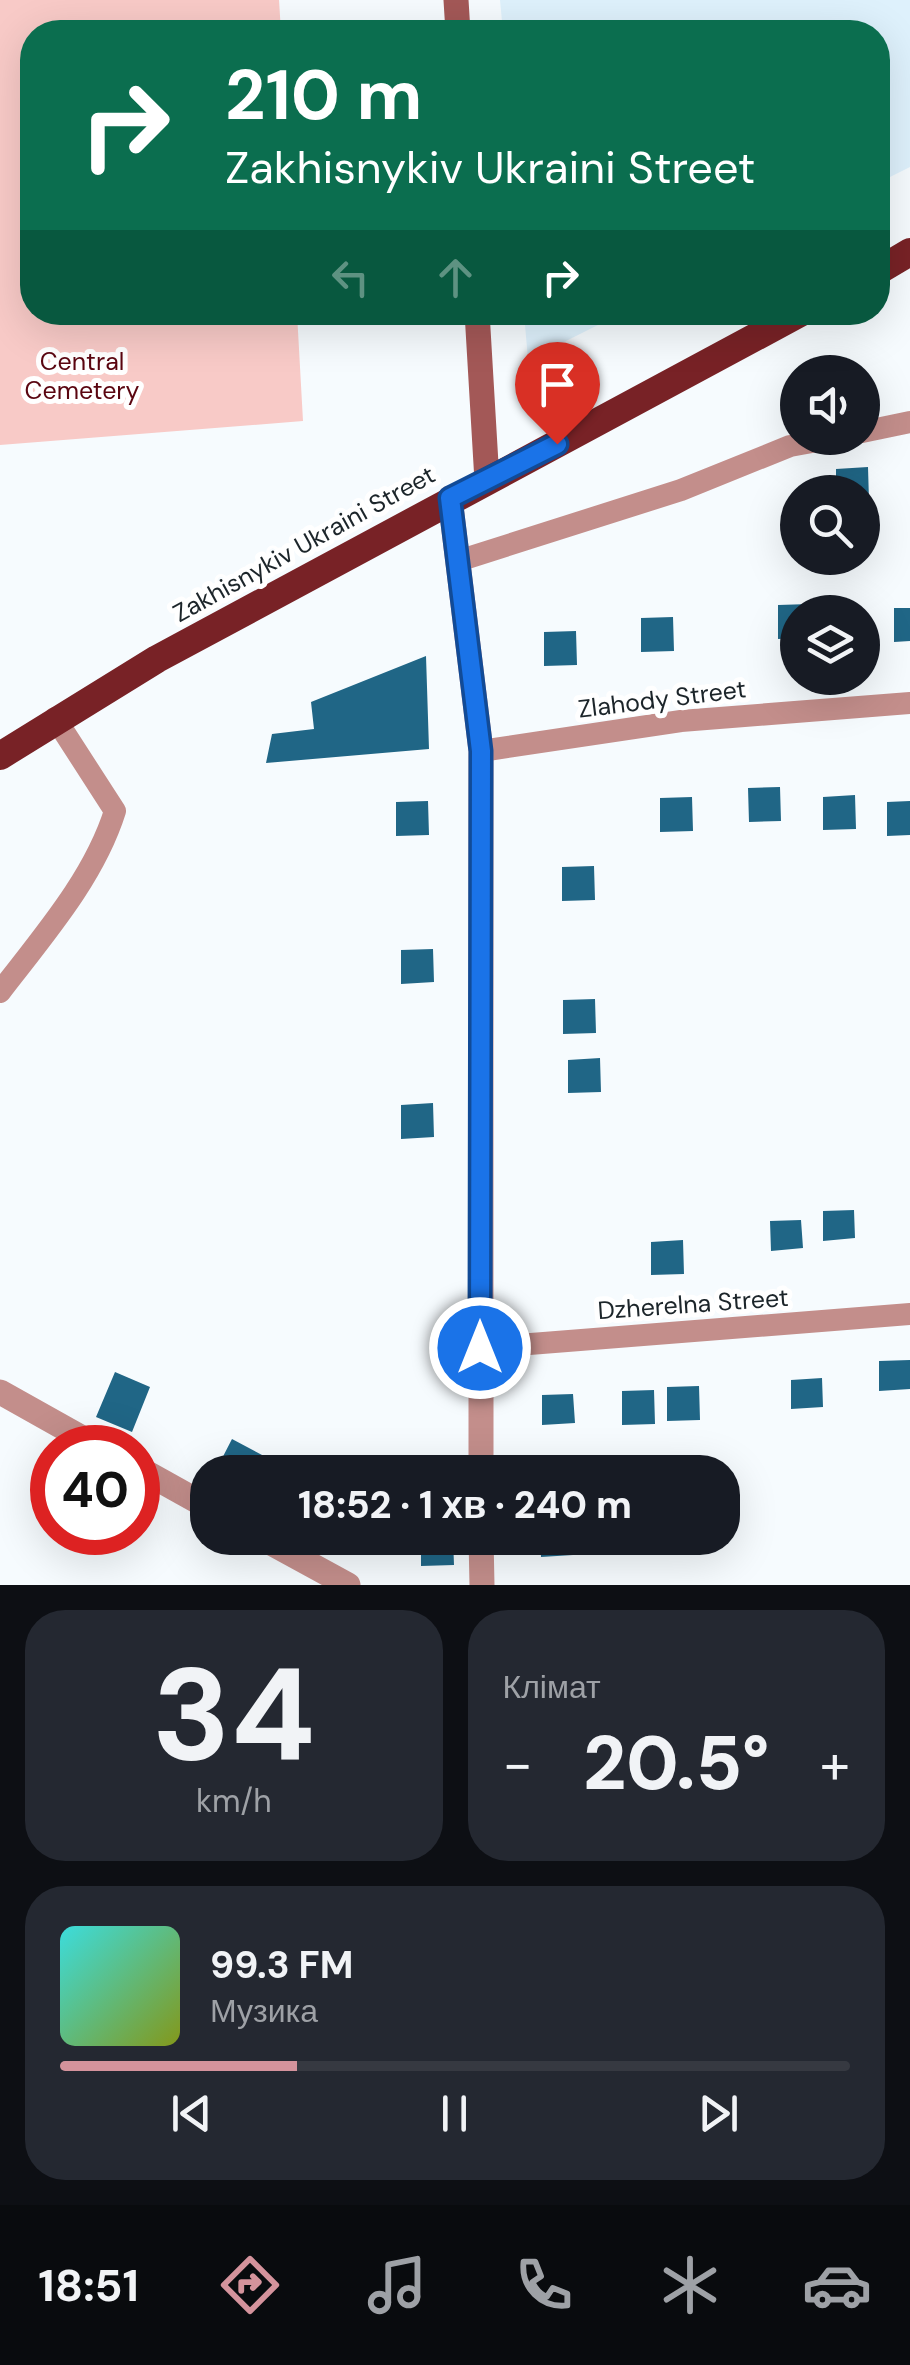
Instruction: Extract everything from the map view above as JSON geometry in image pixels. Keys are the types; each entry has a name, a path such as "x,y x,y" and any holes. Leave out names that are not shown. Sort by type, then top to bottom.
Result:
{"highway":[{"name":"Zakhisnykiv Ukraini Street","path":"0,756 55,718 450,498 778,325"}],"main road":[{"path":"479,325 487,481"}],"street":[{"path":"880,428 910,422"},
{"path":"458,561 681,490 780,450"},
{"path":"450,498 481,751 481,1455"},
{"name":"Zlahody Street","path":"481,751 682,721 910,703"},
{"path":"0,992 79,883 106,840 115,811 55,718"},
{"name":"Dzherelna Street","path":"480,1348 910,1314"},
{"path":"0,1392 59,1425"},
{"path":"160,1480 190,1497"},
{"path":"293,1555 348,1585"},
{"path":"481,1555 482,1585"}],"shaded area":[{"path":"500,0 910,0 910,167 890,177 890,20 502,20"},
{"path":"525,325 598,325 528,360"}],"green space":[{"name":"Central Cemetery","path":"0,0 279,0 280,20 20,20 20,325 298,325 303,421 0,445"}],"building":[{"path":"868,467 868,475 836,475 836,469"},
{"path":"778,605 780,605 778,639"},
{"path":"894,608 910,608 910,641 894,642"},
{"path":"673,617 674,651 641,652 641,618"},
{"path":"576,631 577,665 544,666 544,632"},
{"path":"426,656 429,749 266,763 272,734 314,729 311,702"},
{"path":"780,787 781,821 749,822 748,788"},
{"path":"855,795 856,829 823,830 823,797"},
{"path":"692,797 693,831 660,832 660,798"},
{"path":"428,801 429,835 396,836 396,802"},
{"path":"910,801 910,835 887,836 887,802"},
{"path":"594,866 595,900 562,901 562,867"},
{"path":"433,949 434,982 401,984 401,950"},
{"path":"595,999 596,1033 563,1034 563,1000"},
{"path":"600,1058 601,1092 568,1093 568,1060"},
{"path":"433,1103 434,1137 401,1139 401,1105"},
{"path":"854,1210 855,1238 823,1241 823,1211"},
{"path":"801,1220 803,1248 771,1251 770,1221"},
{"path":"683,1240 684,1274 651,1275 651,1242"},
{"path":"910,1360 910,1389 879,1391 879,1361"},
{"path":"115,1372 150,1387 135,1425 115,1425 96,1417"},
{"path":"822,1378 823,1407 791,1409 791,1380"},
{"path":"699,1386 700,1420 667,1421 667,1387"},
{"path":"654,1390 655,1424 622,1425 622,1391"},
{"path":"573,1394 575,1423 542,1425 542,1395"},
{"path":"232,1439 262,1455 224,1455"},
{"path":"421,1555 454,1555 454,1565 421,1566"}],"route":[{"path":"480,1348 481,751 450,498 557,444"}]}
